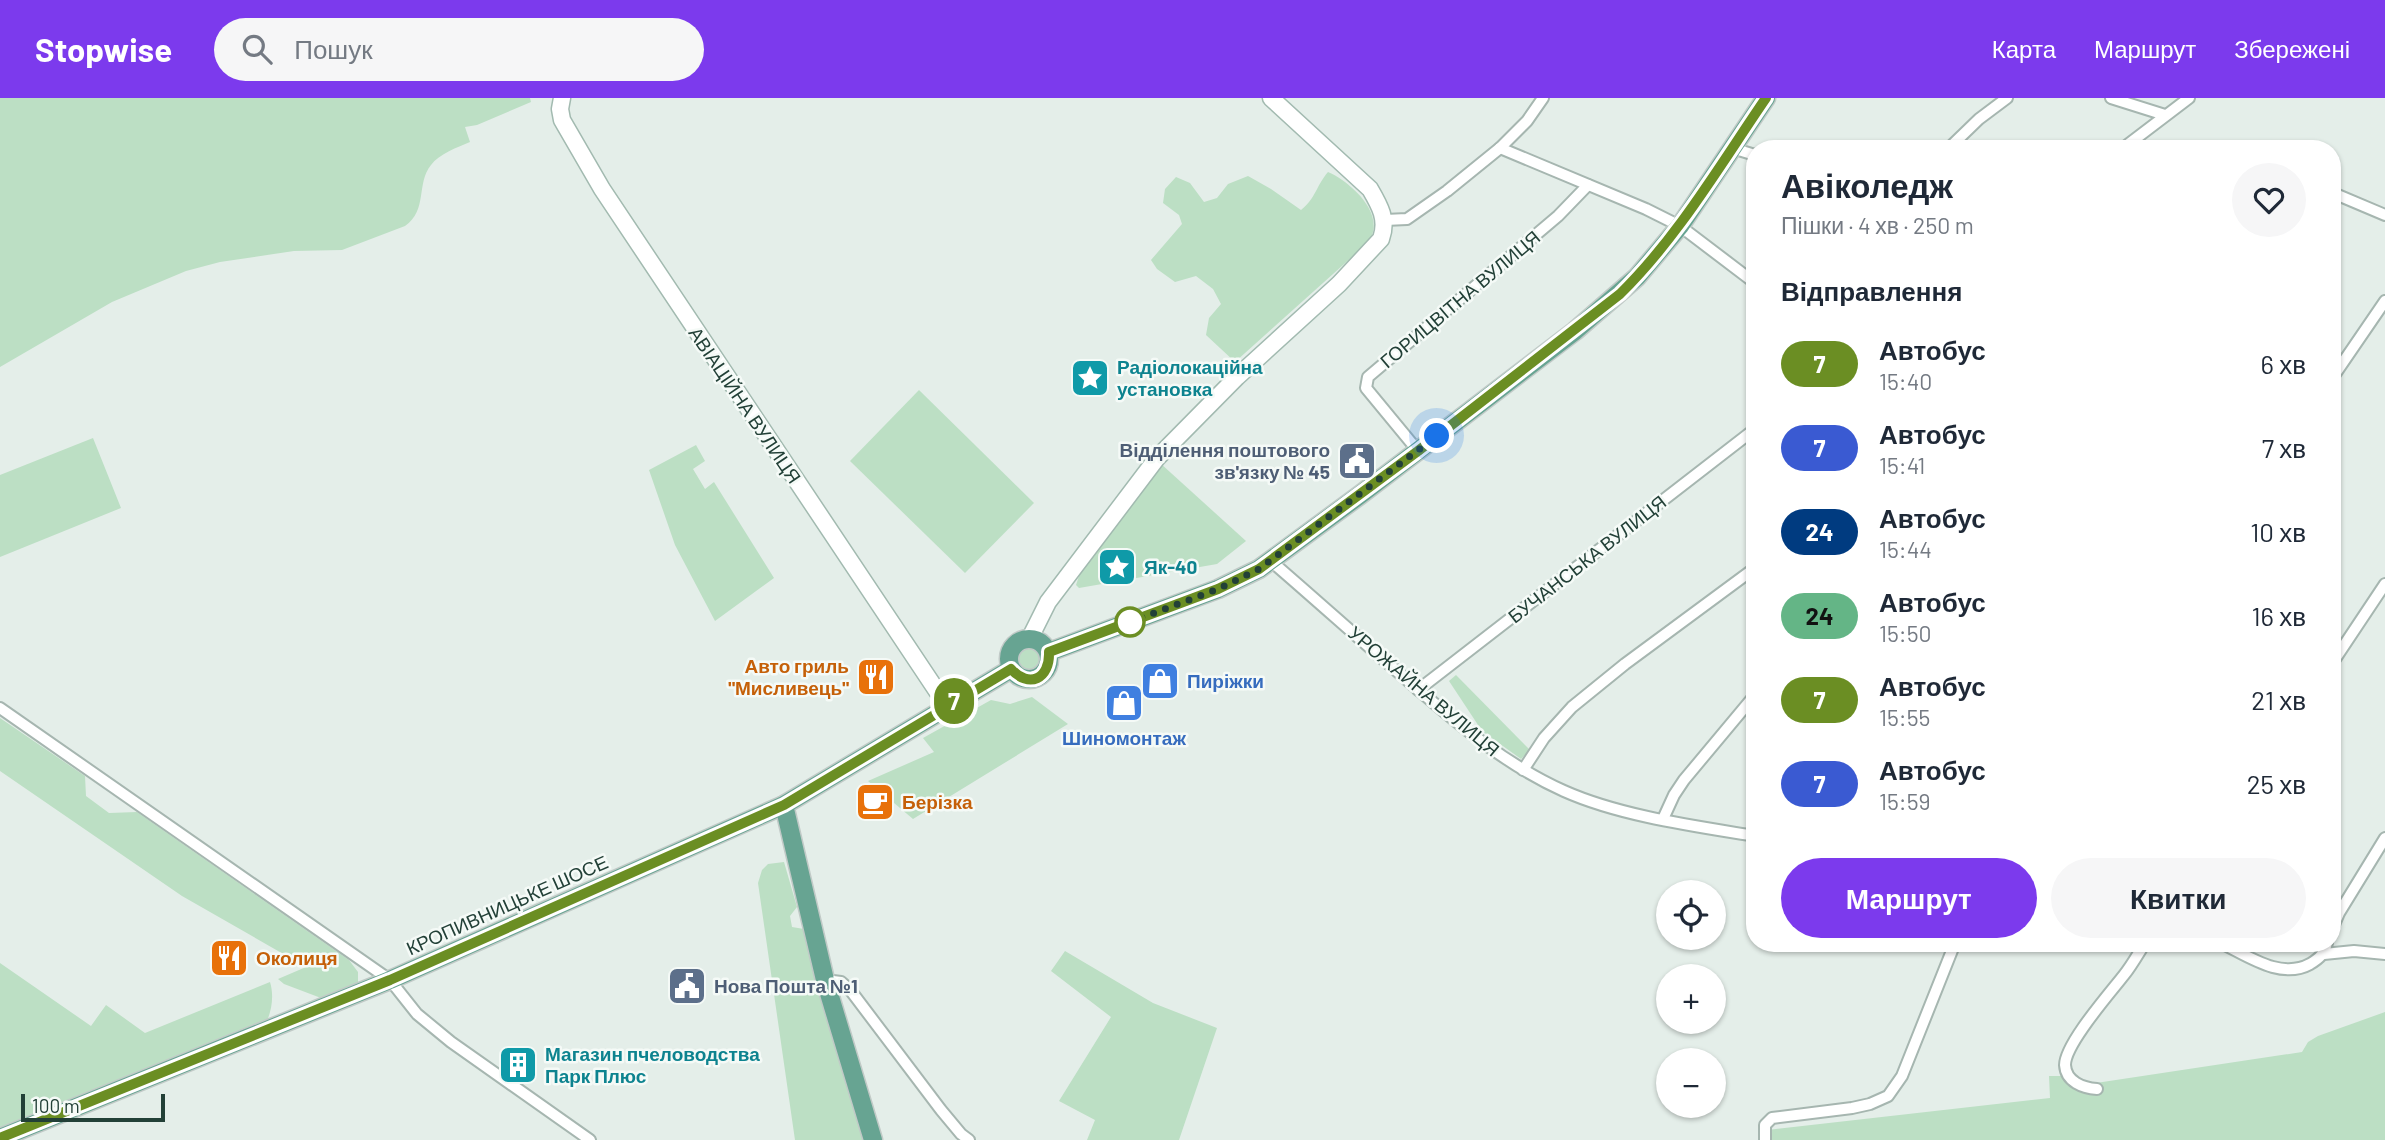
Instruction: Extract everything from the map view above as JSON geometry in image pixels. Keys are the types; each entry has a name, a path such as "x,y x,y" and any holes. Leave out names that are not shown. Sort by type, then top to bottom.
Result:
{"main road":[{"name":"АВІАЦІЙНА ВУЛИЦЯ","path":"562,98 562,120 602,189 947,706"},
{"path":"1030,638 1048,602 1157,458 1237,377 1339,284 1381,239 1385,220 1370,189 1270,98"},
{"path":"1049,652 1218,589 1259,569 1418,451 1620,294 1637,277 1680,226 1766,98"},
{"path":"1030,638 1042,643 1049,652 1045,672 1037,678 1027,680 1017,676 1011,669 1008,658 1012,647 1021,640 1030,638"},
{"name":"КРОПИВНИЦЬКЕ ШОСЕ","path":"0,1138 390,980 784,805 1011,669"},
{"path":"784,805 825,981 873,1140"}],"street":[{"path":"1385,220 1407,219 1417,213 1500,148 1527,121 1542,98"},
{"path":"1957,140 2007,98"},
{"path":"2111,98 2165,115"},
{"path":"2133,140 2189,98"},
{"path":"1500,148 1680,226 1746,276"},
{"path":"1732,148 1746,152"},
{"name":"ГОРИЦВІТНА ВУЛИЦЯ","path":"1418,451 1366,388 1368,377 1558,216 1588,185"},
{"path":"2341,196 2385,215"},
{"path":"2341,365 2385,301"},
{"name":"БУЧАНСЬКА ВУЛИЦЯ","path":"1418,690 1746,436"},
{"name":"УРОЖАЙНА ВУЛИЦЯ","path":"1271,561 1483,744 1523,770 1571,794 1662,819 1746,834"},
{"path":"1523,770 1572,706 1746,575"},
{"path":"2341,650 2385,584"},
{"path":"1662,819 1684,780 1746,706"},
{"path":"0,708 390,980 416,1014 590,1140"},
{"path":"2341,910 2385,838"},
{"path":"2341,950 2385,954"},
{"path":"1765,1140 1765,1125 1772,1118 1870,1104 1888,1096 1902,1076 1951,952"},
{"path":"2097,1089 2082,1086 2072,1080 2065,1068 2068,1053 2139,952"},
{"path":"2242,952 2285,970 2300,969 2320,952"},
{"path":"825,981 841,982 851,991 941,1110 969,1140"}],"green space":[{"path":"0,98 530,98 531,102 477,125 465,127 470,142 434,161 424,180 417,212 405,226 342,250 294,251 220,262 186,271 112,302 0,367"},
{"path":"1328,172 1353,189 1367,206 1374,225 1371,237 1235,362 1206,335 1209,318 1221,304 1213,289 1196,276 1175,282 1157,269 1151,260 1182,224 1179,215 1163,203 1165,189 1176,177 1190,183 1204,202 1217,198 1228,184 1248,176 1301,210 1310,201"},
{"path":"919,390 1034,503 965,573 850,461"},
{"path":"93,438 121,508 0,557 0,475"},
{"path":"696,445 705,461 693,469 705,489 714,482 774,578 715,621 675,545 649,470"},
{"path":"1160,463 1246,541 1217,564 1079,588 1076,585 1079,576"},
{"path":"1029,646 1038,650 1042,659 1038,668 1029,672 1020,668 1016,659 1020,650"},
{"path":"1456,675 1530,750 1521,759 1482,731 1449,681"},
{"path":"1032,697 1068,724 913,819 868,781 934,752 923,738 991,700 1010,704"},
{"path":"0,718 85,776 86,796 109,813 137,812 349,960 358,972 358,985 343,993 338,991 321,998 284,984 278,979 306,967 182,896 0,771"},
{"path":"784,862 797,907 790,916 792,927 804,929 864,1140 795,1140 758,883 762,870 768,864"},
{"path":"1065,951 1153,1003 1217,1028 1179,1140 1087,1140 1095,1120 1059,1101 1111,1017 1051,971"},
{"path":"0,963 91,1026 106,1005 145,1033 270,982 271,1007 267,1021 0,1138"},
{"path":"2385,1012 2385,1140 1760,1140 1759,1131 2050,1098 2049,1076 2067,1076 2096,1083 2302,1052 2308,1042 2318,1036"}],"bus line":[{"name":"7","path":"0,1138 390,980 784,805 1011,669 1017,676 1027,680 1037,678 1045,672 1049,652 1218,589 1259,569 1418,451 1620,294 1680,226 1766,98"}],"place":[{"name":"Радіолокаційна установка","path":"1090,378"},
{"name":"Відділення поштового зв'язку № 45","path":"1357,461"},
{"name":"Як-40","path":"1117,567"},
{"name":"Авто гриль \"Мисливець\"","path":"876,677"},
{"name":"Пиріжки","path":"1160,681"},
{"name":"Шиномонтаж","path":"1124,703"},
{"name":"Берізка","path":"875,802"},
{"name":"Околиця","path":"229,958"},
{"name":"Нова Пошта №1","path":"687,986"},
{"name":"Магазин пчеловодства Парк Плюс","path":"518,1065"}],"route":[{"path":"1130,622 1218,589 1259,569 1437,436"}]}
